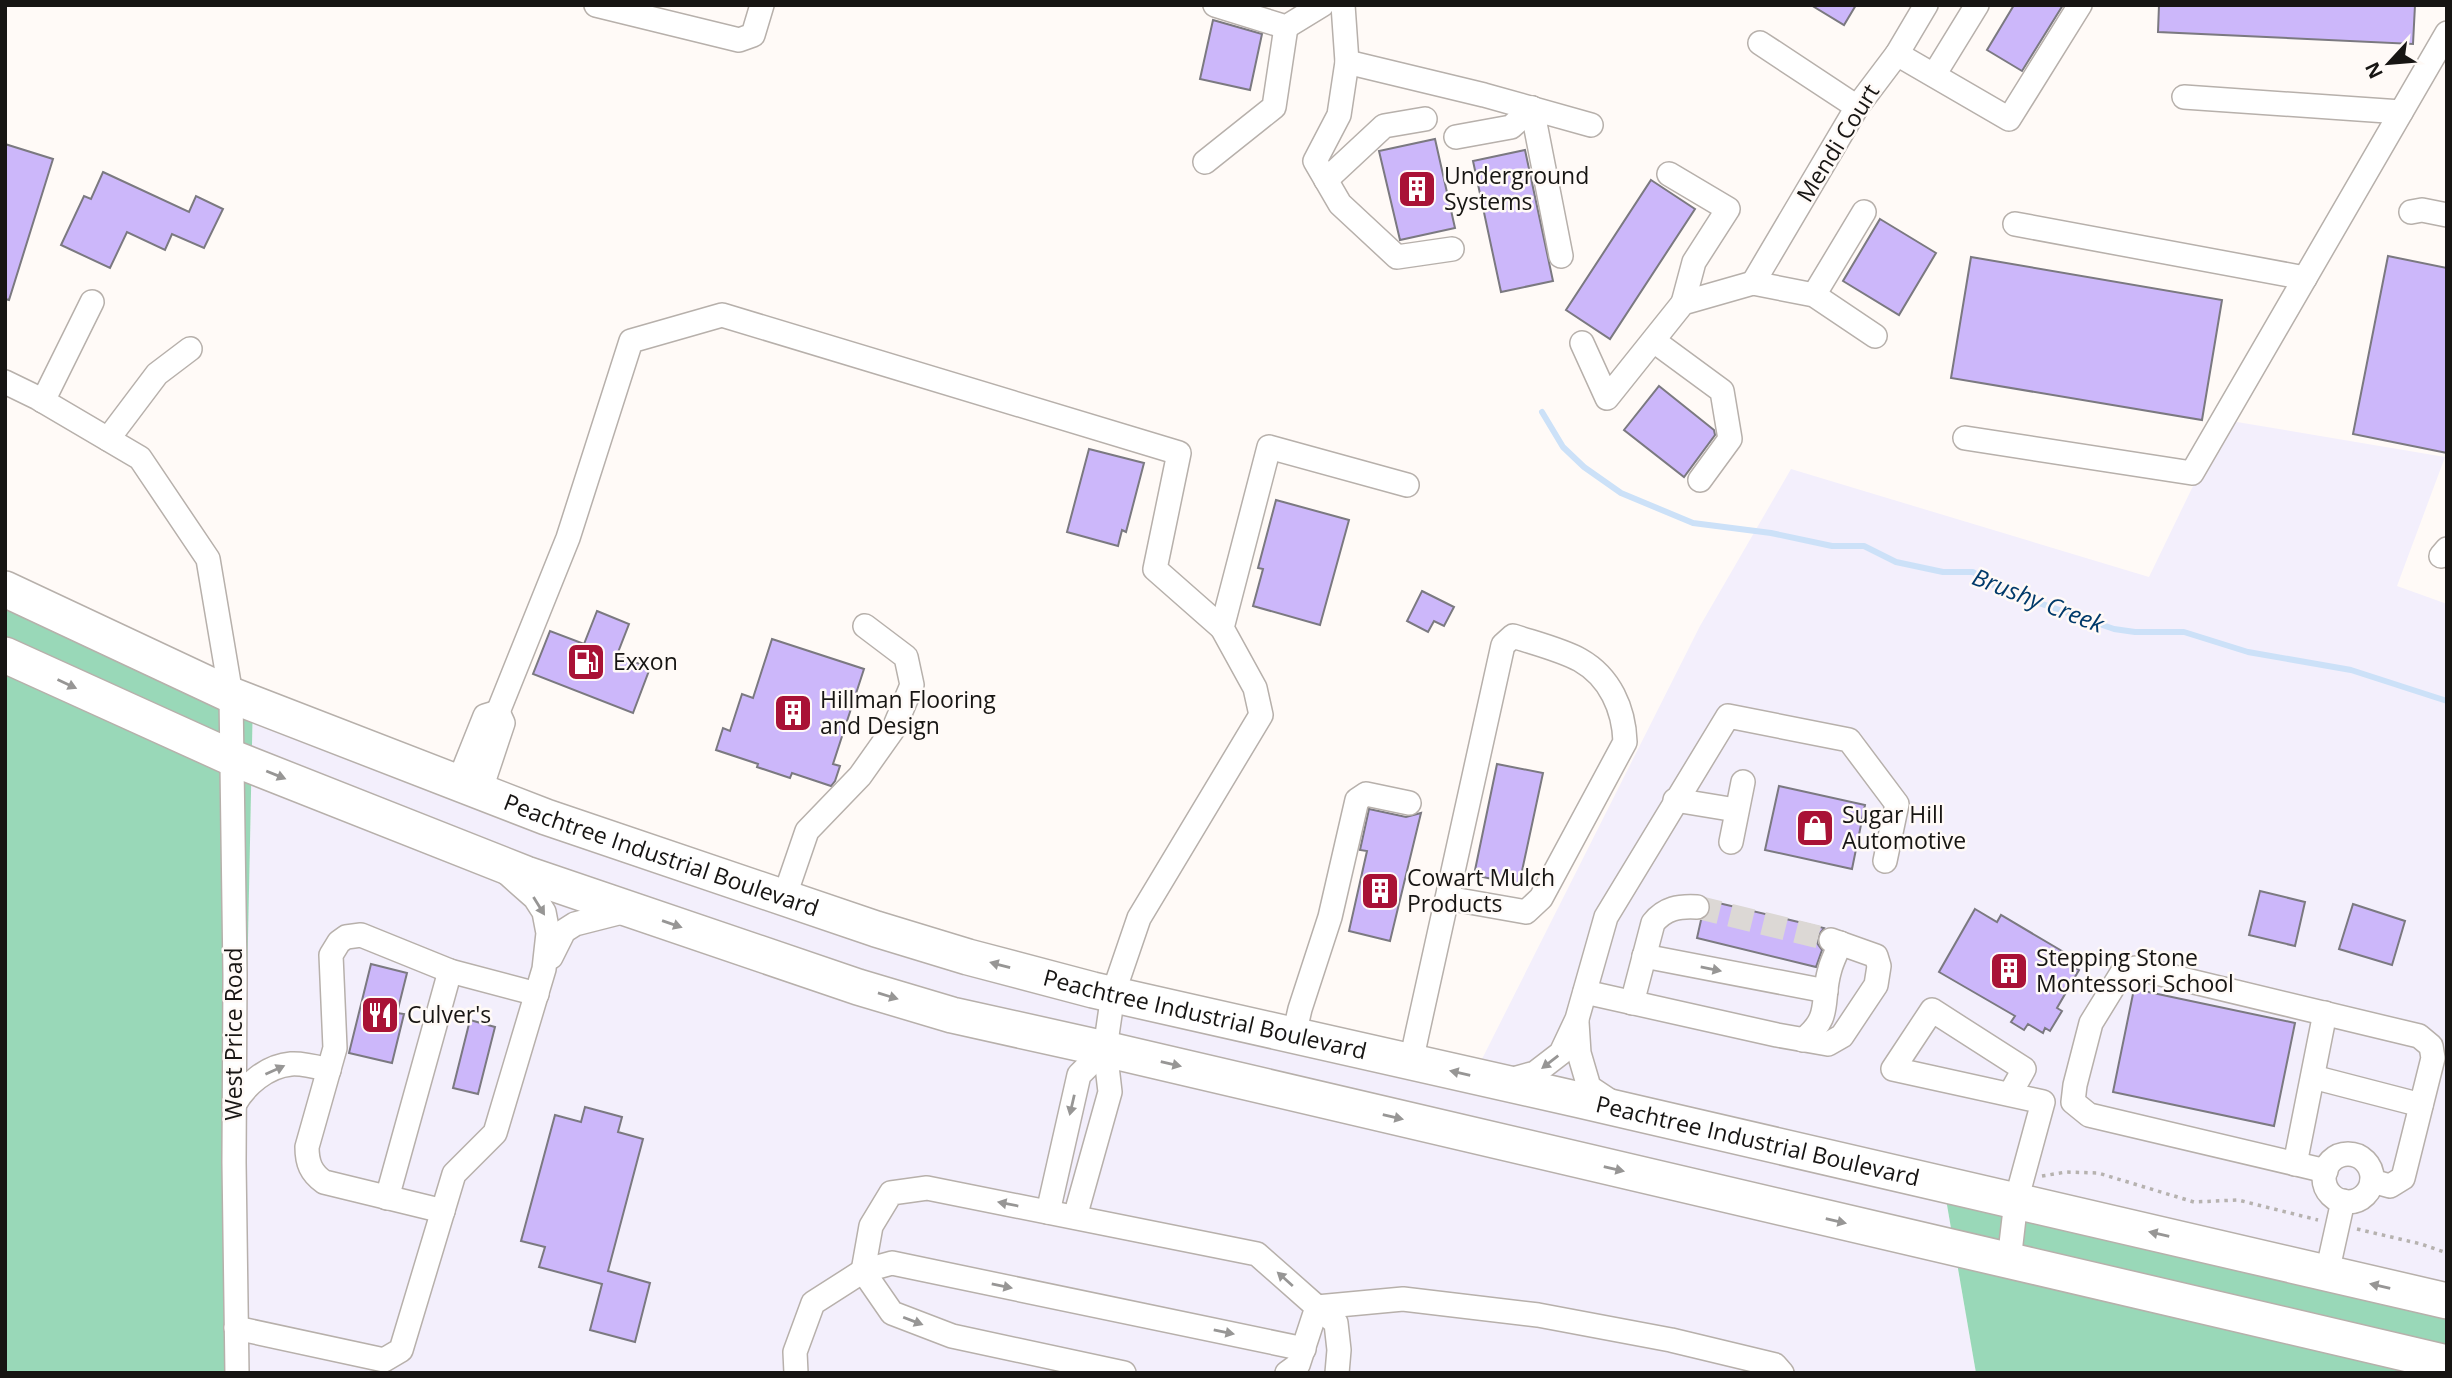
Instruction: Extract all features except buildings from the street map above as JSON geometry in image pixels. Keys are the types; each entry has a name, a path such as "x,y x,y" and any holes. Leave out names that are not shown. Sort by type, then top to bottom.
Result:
{"highway":[{"name":"Peachtree Industrial Boulevard","path":"5,589 231,695 546,817 876,929 968,957 1113,994 2447,1301"},
{"path":"5,655 230,757 492,860 858,987 952,1015 2447,1363"}],"street":[{"path":"596,5 739,40 753,35 762,5"},
{"path":"1215,5 1286,27 1322,5"},
{"path":"1343,5 1347,62 1339,115 1315,161 1340,204 1397,257 1452,249"},
{"name":"Mendi Court","path":"1753,283 1857,107 1897,54 1926,5"},
{"path":"1934,75 1977,5"},
{"path":"1897,54 2009,119 2080,5"},
{"path":"1205,162 1275,107 1286,27"},
{"path":"1965,438 2192,473 2447,33"},
{"path":"1760,43 1857,107"},
{"path":"1347,62 1591,125"},
{"path":"2184,97 2401,112"},
{"path":"1456,137 1511,127 1532,108"},
{"path":"1532,108 1561,256"},
{"path":"1326,180 1384,126 1425,118"},
{"path":"1582,343 1607,398 1683,303 1694,262 1728,209 1669,174"},
{"path":"2411,212 2422,210 2447,215"},
{"path":"1814,295 1864,212"},
{"path":"2015,224 2305,278"},
{"path":"1683,303 1753,283 1814,295 1875,335"},
{"path":"43,401 92,302"},
{"path":"468,786 463,771 485,716 498,712 568,538 631,341 722,315 1179,453 1155,569 1222,628 1255,688 1261,715 1139,918 1113,994 1105,1049 1110,1092 1075,1217"},
{"path":"1654,341 1722,391 1730,439 1700,480"},
{"path":"108,439 157,374 190,349"},
{"name":"West Price Road","path":"5,382 140,458 208,559 231,695 237,1373"},
{"path":"1222,628 1269,447 1407,485"},
{"path":"784,898 807,831 860,776 894,728 912,685 906,657 866,626"},
{"path":"1411,1062 1447,898 1503,645 1513,636 1580,660 1598,675 1618,700 1624,722 1625,742 1541,898 1526,912 1447,898"},
{"path":"1503,1082 1535,1073 1561,1053 1577,1019 1606,918 1728,716 1849,740 1897,804 1885,861"},
{"path":"1731,842 1743,782"},
{"path":"1294,1035 1330,918 1357,800 1366,794 1409,803"},
{"path":"1675,800 1736,810"},
{"path":"236,1328 384,1360 401,1350 454,1174 495,1133 544,969 548,933 544,912 536,898 492,860"},
{"path":"1632,1003 1654,923 1662,913 1685,906 1697,907"},
{"path":"544,969 564,931 575,923 633,910"},
{"path":"443,1211 324,1182 316,1177 308,1163 307,1147 335,1048 331,955 338,942 346,937 361,935 450,971 537,994"},
{"path":"1585,992 1802,1040 1828,1044 1842,1036 1876,985 1879,966 1876,956 1836,941 1822,1019 1816,1029 1802,1040"},
{"path":"1644,956 1826,991"},
{"path":"2073,1102 2091,1023 2123,971 2136,968 2419,1036 2431,1046 2433,1058 2403,1178 2390,1186 2372,1181"},
{"path":"387,1198 450,971"},
{"path":"2009,1261 2017,1201 2043,1102 1894,1069 1932,1010 2024,1069 2010,1094"},
{"path":"2295,1164 2325,1013"},
{"path":"1577,1019 1579,1053 1589,1087 1625,1110"},
{"path":"1048,1212 1079,1075 1105,1049"},
{"path":"234,1105 246,1087 280,1067 292,1064 329,1070"},
{"path":"2313,1077 2421,1105"},
{"path":"2040,1112 2073,1102"},
{"path":"2073,1102 2089,1115 2326,1171"},
{"path":"2342,1155 2357,1156 2369,1166 2372,1181 2365,1195 2343,1201 2330,1193 2325,1178 2326,1171 2335,1158 2342,1155"},
{"path":"1124,1373 952,1336 892,1313 863,1271 871,1226 891,1193 927,1188 1257,1254 1336,1323 1339,1350 1337,1373"},
{"path":"2327,1273 2343,1201"},
{"path":"796,1373 795,1352 813,1303 863,1271 892,1263 1304,1349"},
{"path":"1317,1307 1403,1299 1538,1315 1671,1340 1775,1365 1782,1373"},
{"path":"1287,1373 1298,1365 1317,1307"}],"path":[{"path":"2039,1175 2098,1173 2194,1202 2238,1200 2323,1221"},
{"path":"2347,1227 2421,1244 2447,1253"}],"shaded area":[{"path":"2225,420 2445,457 2397,586 2447,604 2447,1298 1942,1176 1976,1373 239,1373 253,697 1047,980 1480,1063 1700,626 1791,469 2149,577"}],"green space":[{"path":"5,585 253,697 239,1373 5,1373"},
{"path":"1942,1176 2447,1298 2447,1373 1976,1373"}],"waterway":[{"name":"Brushy Creek","path":"1542,412 1563,447 1584,467 1621,493 1693,523 1771,533 1832,546 1864,546 1896,562 1943,572 1973,572 1995,586 2019,596 2114,629 2184,632 2248,652 2351,670 2447,701"}],"tunnel":[{"path":"1697,907 1831,940"}],"place":[{"name":"Underground Systems","path":"1417,189"},
{"name":"Exxon","path":"586,662"},
{"name":"Hillman Flooring and Design","path":"793,713"},
{"name":"Sugar Hill Automotive","path":"1815,828"},
{"name":"Cowart Mulch Products","path":"1380,891"},
{"name":"Stepping Stone Montessori School","path":"2009,971"},
{"name":"Culver's","path":"380,1015"}]}
